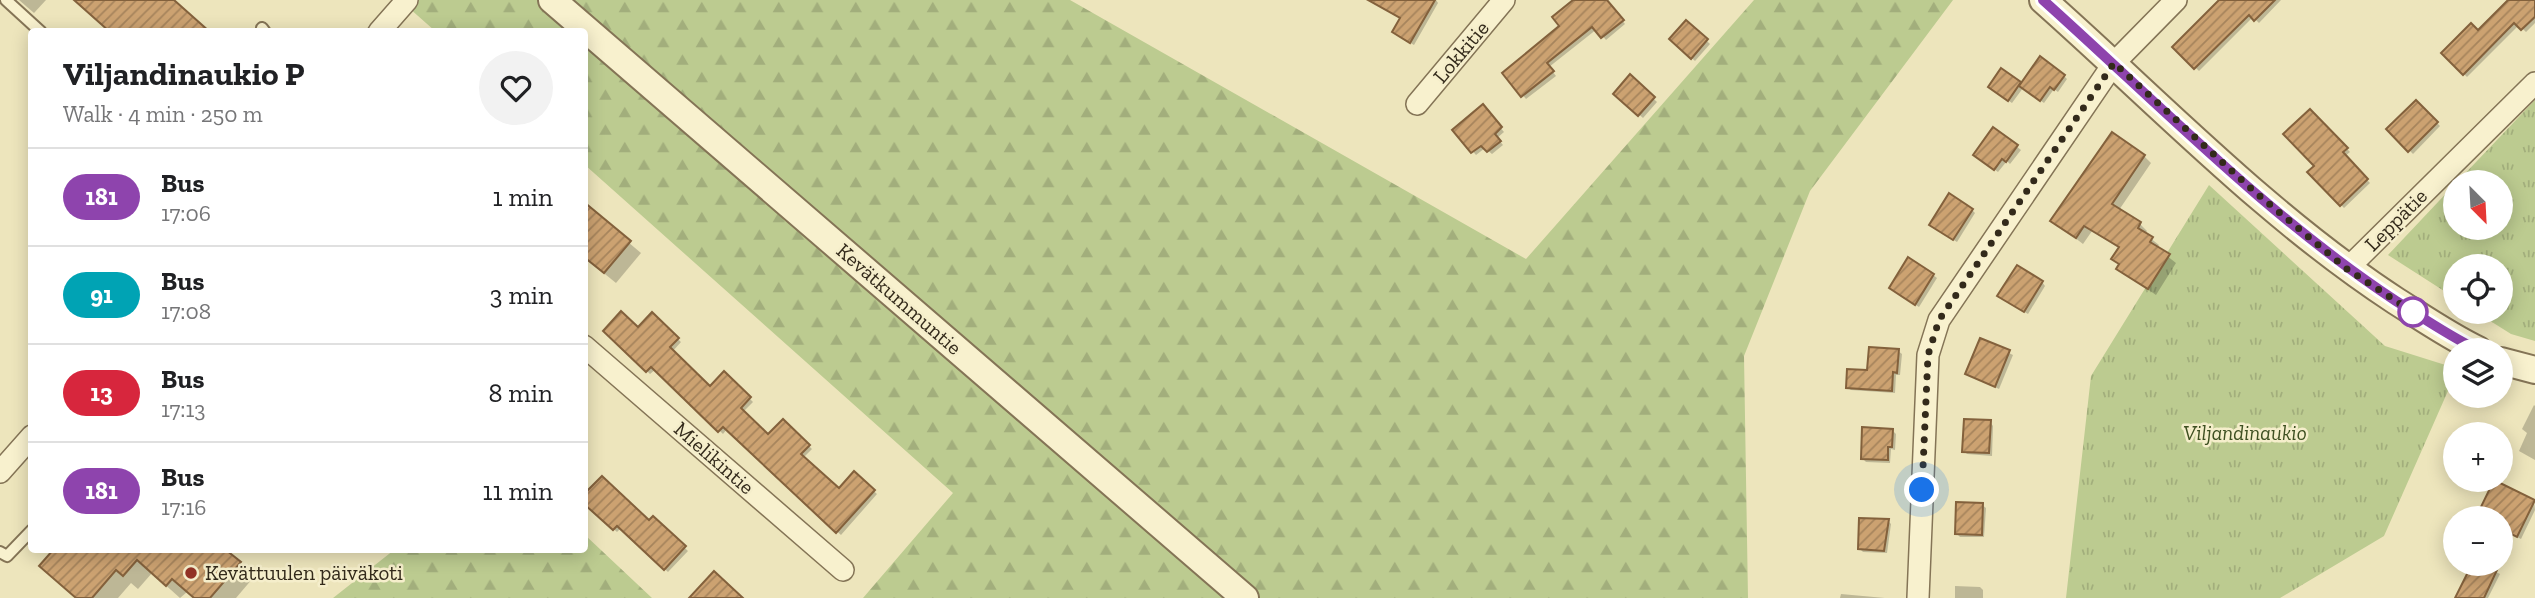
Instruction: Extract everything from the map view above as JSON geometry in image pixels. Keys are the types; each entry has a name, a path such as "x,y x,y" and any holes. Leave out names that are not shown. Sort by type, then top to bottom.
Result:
{"street":[{"path":"382,28 407,0"},
{"name":"Kevätkummuntie","path":"552,0 584,28"},
{"name":"Lokkitie","path":"1418,104 1504,0"},
{"path":"2043,0 2237,177 2347,269 2453,338"},
{"path":"1918,598 1928,355 1939,320 2114,63 2176,0"},
{"name":"Kevätkummuntie","path":"588,31 1245,598"},
{"name":"Leppätie","path":"2347,269 2535,83"},
{"name":"Mielikintie","path":"588,349 843,570"},
{"path":"2513,364 2535,370"},
{"path":"0,472 28,440"}],"lane":[{"path":"6,0 37,28"},
{"path":"0,552 7,556 28,534"}],"green space":[{"path":"400,0 1070,0 1526,259 1754,0 1953,0 1810,191 1744,356 1748,598 863,598 953,493 588,168 588,28 432,28"},
{"path":"2535,100 2535,341 2511,334 2495,324 2513,324 2513,254 2443,254 2443,290 2388,255 2443,197 2443,240 2513,240 2513,170 2468,170"},
{"name":"Viljandinaukio","path":"2209,185 2385,346 2443,364 2443,402 2384,536 2280,598 2066,598 2091,376"},
{"path":"588,538 652,598 333,598 390,553 588,553"}],"building":[{"path":"74,0 174,0 206,28 106,28"},
{"path":"1368,0 1435,0 1410,43 1392,32 1400,18"},
{"path":"1573,0 1607,0 1624,20 1601,38 1592,27 1547,63 1554,71 1521,97 1502,73 1559,26 1552,17"},
{"path":"2219,0 2275,0 2254,21 2249,15 2194,69 2172,47"},
{"path":"2508,0 2535,0 2535,17 2521,30 2514,23 2463,75 2441,53 2471,23 2478,30"},
{"path":"1686,20 1708,39 1691,59 1669,39"},
{"path":"2040,56 2065,75 2054,90 2050,87 2040,101 2019,86"},
{"path":"2001,68 2021,82 2008,101 1988,87"},
{"path":"1630,74 1655,97 1638,116 1613,94"},
{"path":"2416,100 2438,122 2408,152 2386,129"},
{"path":"1483,104 1502,127 1495,134 1501,141 1487,152 1481,146 1471,153 1452,130"},
{"path":"2310,109 2348,148 2343,152 2368,179 2340,206 2307,172 2314,166 2283,134"},
{"path":"1993,127 2018,145 2006,162 2002,159 1994,170 1973,155"},
{"path":"2112,132 2145,155 2112,204 2141,222 2138,228 2153,237 2150,242 2170,254 2148,289 2116,269 2119,264 2111,259 2119,247 2084,226 2076,238 2050,221"},
{"path":"1949,193 1973,209 1953,240 1929,225"},
{"path":"588,205 631,241 604,273 588,260"},
{"path":"1908,257 1934,274 1915,305 1889,288"},
{"path":"2017,265 2043,281 2024,312 1997,296"},
{"path":"621,311 638,327 652,312 679,338 670,347 710,386 724,371 751,397 741,408 768,434 783,419 810,445 801,454 839,488 854,471 875,490 836,533 723,427 718,432 651,367 646,372 603,331"},
{"path":"1980,338 2010,350 1995,387 1965,374"},
{"path":"1869,347 1899,349 1897,373 1893,372 1892,391 1846,388 1847,369 1867,370"},
{"path":"1964,419 1991,420 1989,453 1962,452"},
{"path":"1862,427 1893,429 1888,460 1861,459"},
{"path":"602,476 649,520 653,516 686,546 664,570 617,526 613,530 588,508 588,490"},
{"path":"2513,489 2535,500 2517,537 2513,535 2513,506 2481,506 2488,492 2513,492"},
{"path":"1956,502 1983,503 1982,535 1955,534"},
{"path":"1859,518 1889,519 1884,551 1858,549"},
{"name":"Kevättuulen päiväkoti","path":"50,553 230,553 241,562 210,598 194,598 172,579 166,586 137,560 123,576 116,570 92,598 76,598 39,566"},
{"path":"714,571 743,598 689,598"},
{"path":"2466,576 2494,576 2484,598 2455,598"}],"bus line":[{"name":"181","path":"2043,0 2237,177 2347,269 2453,338"}],"place":[{"name":"Kevättuulen päiväkoti","path":"191,573"}],"route":[{"path":"1922,490 1928,355 1939,320 2114,63 2237,177 2347,269 2413,312"}]}
